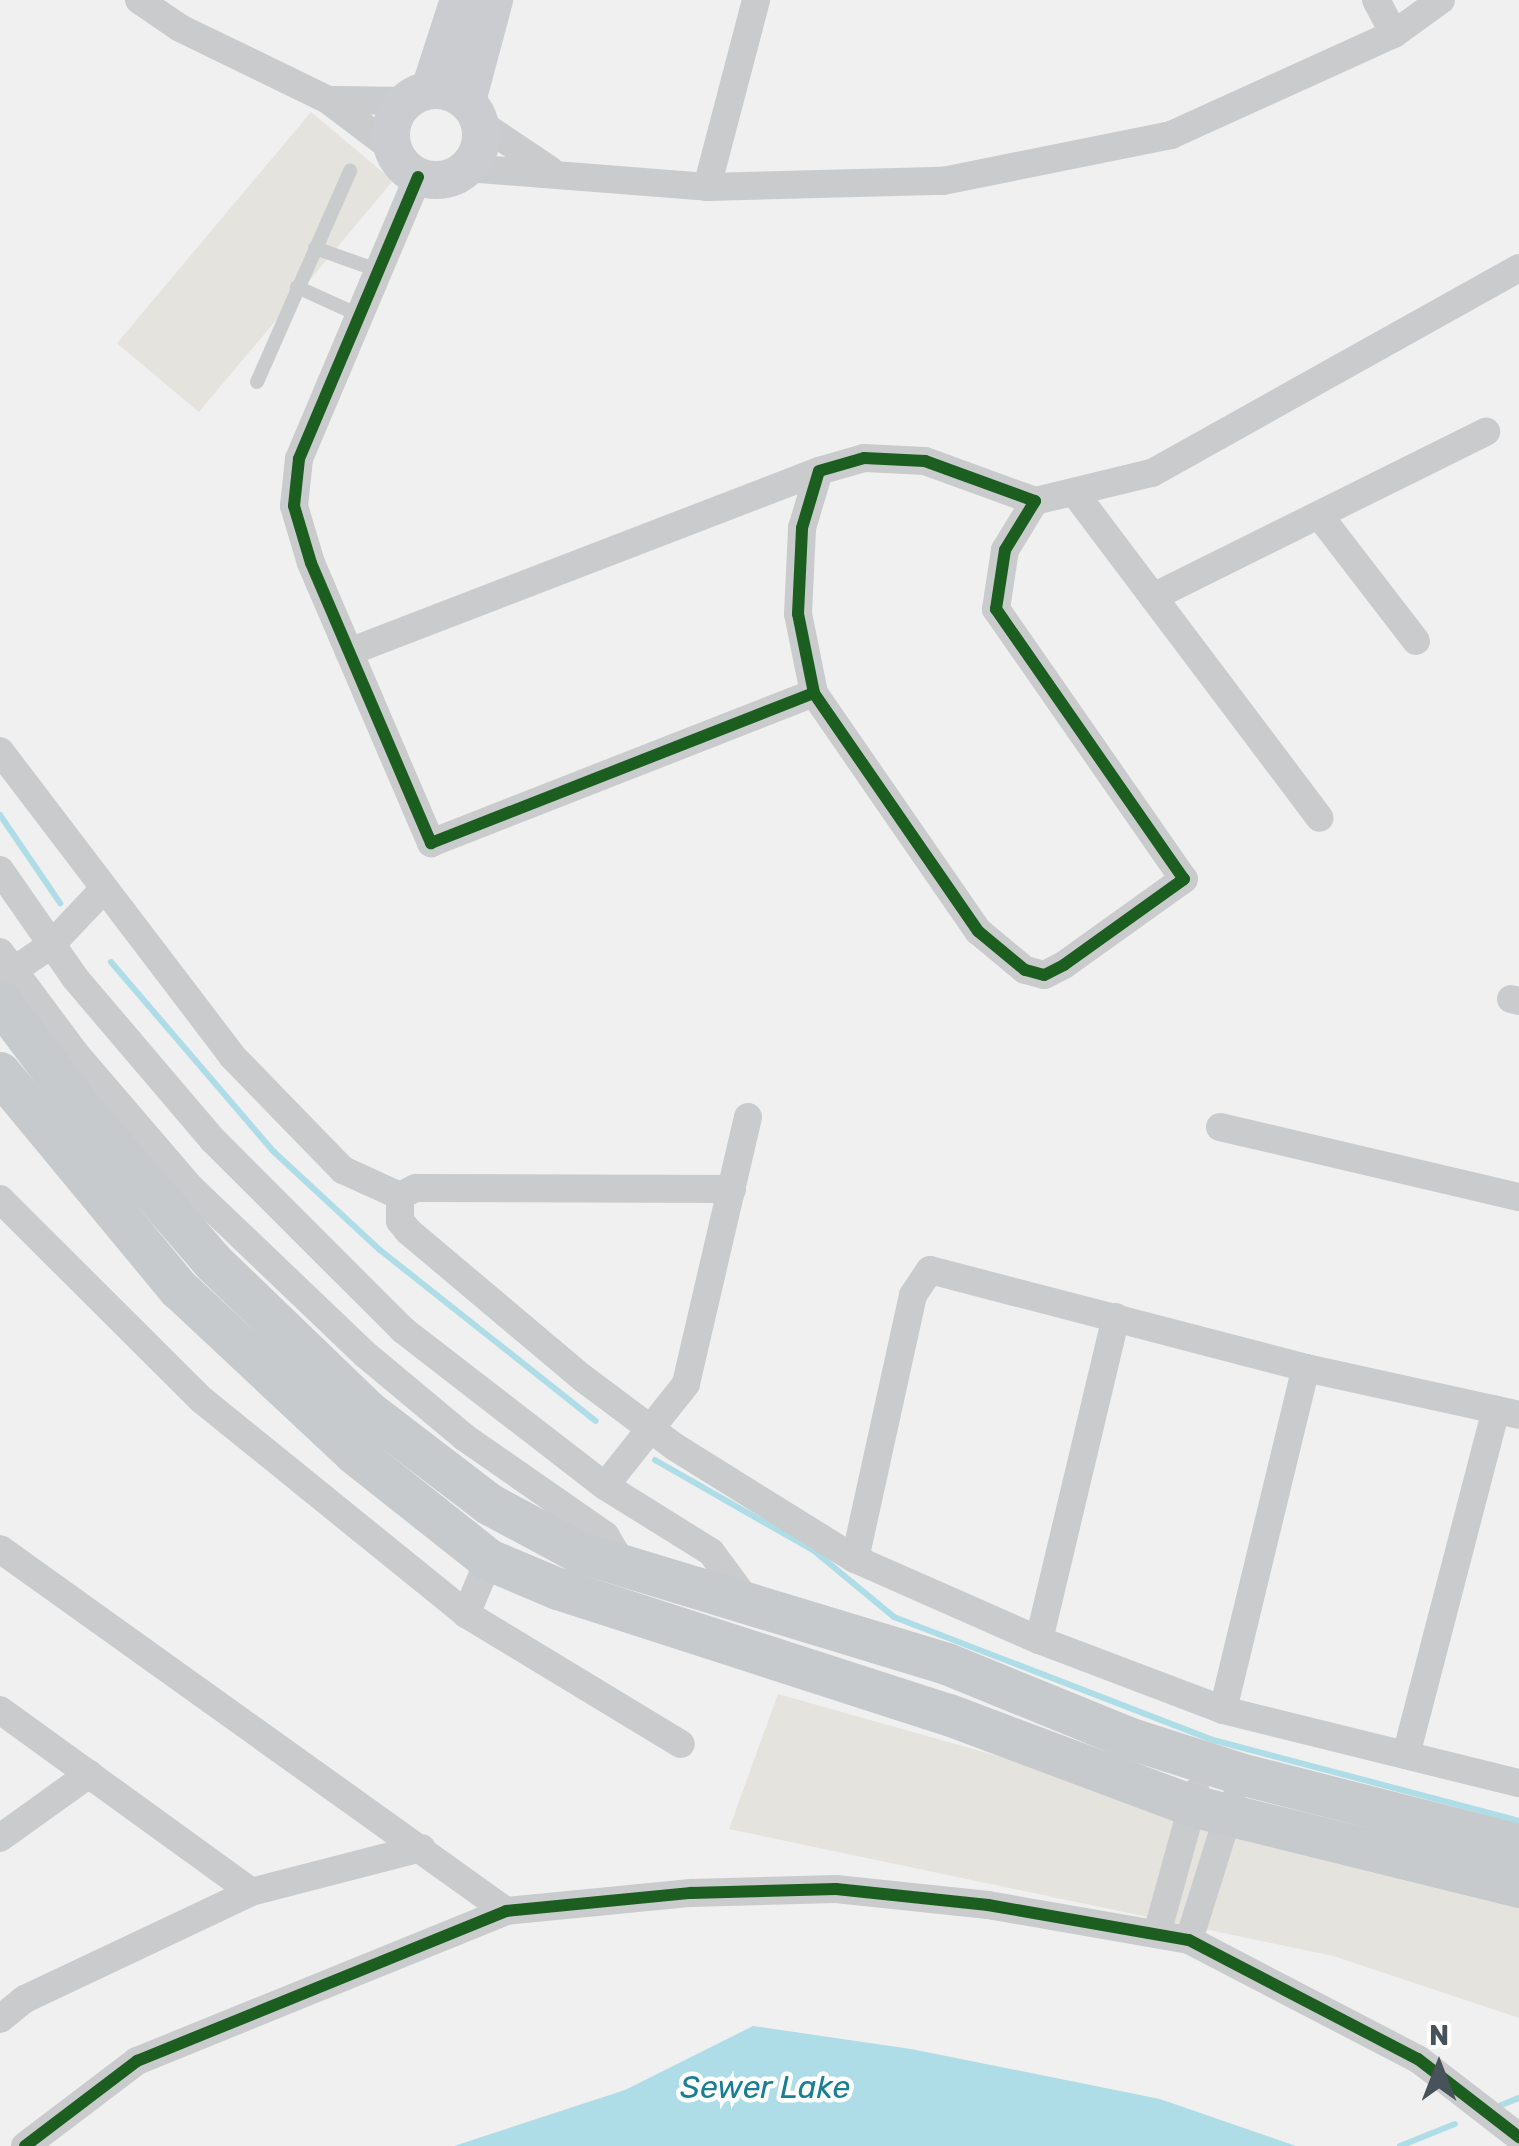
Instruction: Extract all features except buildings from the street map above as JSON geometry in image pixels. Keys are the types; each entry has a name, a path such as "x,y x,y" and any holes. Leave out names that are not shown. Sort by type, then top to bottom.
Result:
{"main road":[{"path":"4,976 81,1109 214,1264 370,1413 489,1504 578,1552 946,1664 1222,1768 1519,1845"},
{"path":"0,1073 180,1289 354,1452 489,1560 558,1589 949,1714 1210,1811 1519,1887"}],"street":[{"path":"139,0 180,28 328,100 389,146 418,177 444,180 467,168 550,170 707,187 943,181 1170,135 1394,34 1441,0"},
{"path":"180,28 188,0"},
{"path":"389,146 392,123 418,95 459,0"},
{"path":"467,168 482,140 474,112 494,0"},
{"path":"707,187 756,0"},
{"path":"1376,0 1394,34"},
{"path":"328,100 418,95 474,112 550,170"},
{"path":"418,177 299,459 294,506 349,652 431,843 814,694"},
{"path":"349,652 819,471 864,458 925,461 1036,501 1152,473 1519,268"},
{"path":"1153,597 1486,432"},
{"path":"819,471 802,528 798,614 814,694 978,931 1025,970 1044,975 1184,879 996,609 1005,550 1036,501"},
{"path":"1074,492 1320,818"},
{"path":"1320,514 1416,641"},
{"path":"0,751 102,892 232,1056 343,1170 400,1196"},
{"path":"0,870 51,945 192,1114 402,1330 605,1486 711,1552 752,1607"},
{"path":"102,892 51,945 4,976 151,1142 305,1297 464,1437 606,1535 625,1568"},
{"path":"151,1142 192,1114"},
{"path":"605,1486 686,1384 748,1118"},
{"path":"1220,1127 1519,1197"},
{"path":"400,1196 416,1188 732,1188"},
{"path":"400,1196 400,1220 408,1231 649,1428 855,1559 1039,1640 1223,1710 1519,1783"},
{"path":"0,1199 202,1400 466,1614 681,1744"},
{"path":"305,1297 338,1265"},
{"path":"855,1559 913,1295 930,1270 1306,1368 1507,1412 1406,1755"},
{"path":"1039,1640 1116,1317"},
{"path":"1223,1710 1306,1368"},
{"path":"464,1437 492,1398"},
{"path":"0,1550 506,1911"},
{"path":"466,1614 489,1560"},
{"path":"0,1710 252,1892"},
{"path":"1190,1940 1210,1811 1222,1768"},
{"path":"0,1838 89,1774"},
{"path":"1158,1930 1210,1811"},
{"path":"0,2018 24,1999 252,1892 421,1848"},
{"path":"24,2146 136,2062 506,1911 691,1894 836,1889 1158,1930 1190,1940 1418,2059 1519,2137"}],"lane":[{"path":"257,382 350,172"},
{"path":"315,248 380,271"},
{"path":"298,287 362,316"}],"shaded area":[{"path":"311,112 393,181 199,412 117,343"},
{"path":"778,1694 1519,1903 1519,2018 1333,1956 729,1829"}],"water":[{"name":"Sewer Lake","path":"753,2026 911,2049 1160,2099 1296,2146 454,2146 625,2090"}],"waterway":[{"path":"0,815 60,903"},
{"path":"111,962 273,1151 380,1250 596,1421"},
{"path":"655,1460 813,1550 894,1617 1213,1740 1519,1821"},
{"path":"1494,2108 1519,2098"},
{"path":"1400,2146 1455,2124"}],"cycle path":[{"path":"418,177 299,459 294,506 311,563 431,843 814,693 798,614 802,528 819,471 864,458 925,461 1035,501 1005,550 996,609 1184,879 1064,965 1044,975 1025,970 978,931 814,693"},
{"path":"25,2146 137,2061 506,1911 691,1893 836,1889 988,1905 1189,1940 1418,2059 1519,2137"}]}
